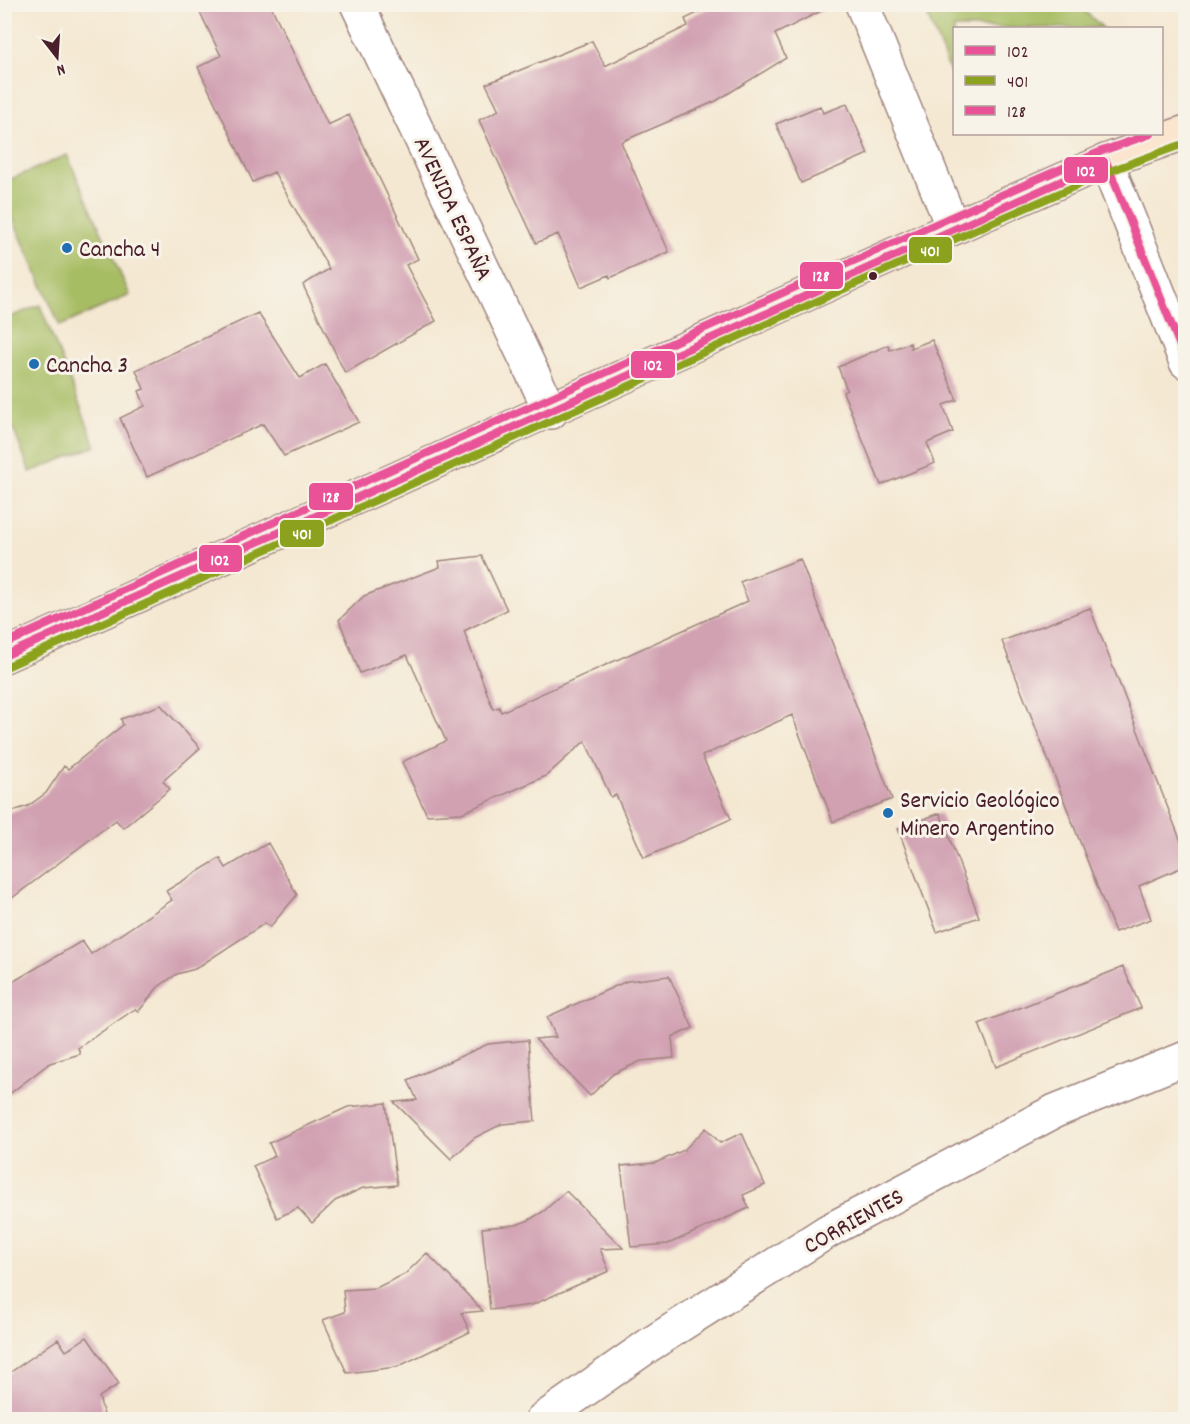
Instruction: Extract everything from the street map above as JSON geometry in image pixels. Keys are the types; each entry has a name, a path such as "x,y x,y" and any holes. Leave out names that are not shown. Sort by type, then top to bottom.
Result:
{"main road":[{"path":"4,656 551,412 953,228 1106,161 1185,132"}],"street":[{"name":"AVENIDA ESPAÑA","path":"357,4 551,412"},
{"path":"862,4 953,228"},
{"path":"1106,161 1185,362"},
{"name":"CORRIENTES","path":"542,1419 649,1345 828,1231 1055,1111 1185,1058"}],"green space":[{"path":"923,5 1078,5 1102,27 953,27 953,79"},
{"name":"Cancha 4","path":"67,155 130,295 60,326 5,201 4,182"},
{"name":"Cancha 3","path":"40,305 96,446 30,472 5,408 5,319"}],"building":[{"path":"196,4 270,4 328,125 349,115 418,259 406,265 436,321 345,373 303,285 329,269 274,172 253,182 198,67 221,56"},
{"path":"716,4 835,4 775,34 786,58 716,101 621,142 669,252 610,278 609,275 581,287 558,234 536,243 479,120 499,110 486,84 592,41 605,66 688,26 685,19"},
{"path":"847,104 868,154 801,183 776,124 820,106 823,113"},
{"path":"258,313 300,378 325,364 359,422 284,456 263,424 147,477 120,418 145,406 139,391 144,389 136,370"},
{"path":"932,340 957,400 943,405 953,432 927,443 935,463 881,485 843,392 847,390 838,367 888,345 890,350 910,343 911,348"},
{"path":"482,556 507,610 464,631 493,709 499,707 501,712 748,601 740,582 800,559 892,799 833,822 792,715 702,756 731,819 644,858 616,795 611,797 585,741 546,776 462,813 427,815 402,762 446,741 407,655 360,673 339,620 364,596 440,567 439,561"},
{"path":"1090,608 1185,852 1185,866 1139,886 1151,919 1115,932 1002,641"},
{"path":"161,705 200,748 163,781 170,789 123,828 116,820 4,904 4,814 28,806 46,793 64,766 68,769 123,725 121,719"},
{"path":"940,813 979,917 937,932 898,829"},
{"path":"268,843 297,895 270,927 265,923 195,969 177,974 158,987 139,1011 135,1009 78,1048 80,1054 50,1063 4,1098 4,987 82,941 91,954 172,900 166,891 220,858 226,868"},
{"path":"1123,967 1141,1008 996,1067 979,1024"},
{"path":"669,976 693,1028 672,1037 674,1058 641,1061 613,1074 590,1096 535,1039 556,1037 547,1017 627,981"},
{"path":"528,1040 535,1121 502,1124 474,1138 451,1159 394,1102 417,1100 408,1080 488,1044"},
{"path":"386,1103 397,1185 363,1188 335,1201 312,1223 298,1208 277,1218 253,1166 275,1156 269,1143 348,1107"},
{"path":"706,1128 720,1143 742,1133 765,1185 743,1195 749,1208 668,1244 631,1247 621,1166 655,1163 669,1157 684,1150"},
{"path":"566,1191 623,1248 600,1249 609,1271 532,1305 490,1310 482,1228 516,1225 529,1220 544,1211"},
{"path":"427,1253 483,1311 461,1313 470,1332 397,1367 347,1373 323,1320 345,1312 343,1290 376,1288 405,1274"},
{"path":"87,1337 119,1384 99,1397 105,1419 4,1419 4,1377 58,1339 66,1351"}],"transit line":[{"name":"128","path":"4,644 949,218 1102,151 1148,135"},
{"name":"401","path":"8,666 957,238 1110,171 1186,143"},
{"name":"102","path":"4,656 1106,161 1186,361"}],"place":[{"name":"Cancha 4","path":"67,248"},
{"name":"Cancha 3","path":"34,364"},
{"name":"Servicio Geológico Minero Argentino","path":"888,813"}]}
